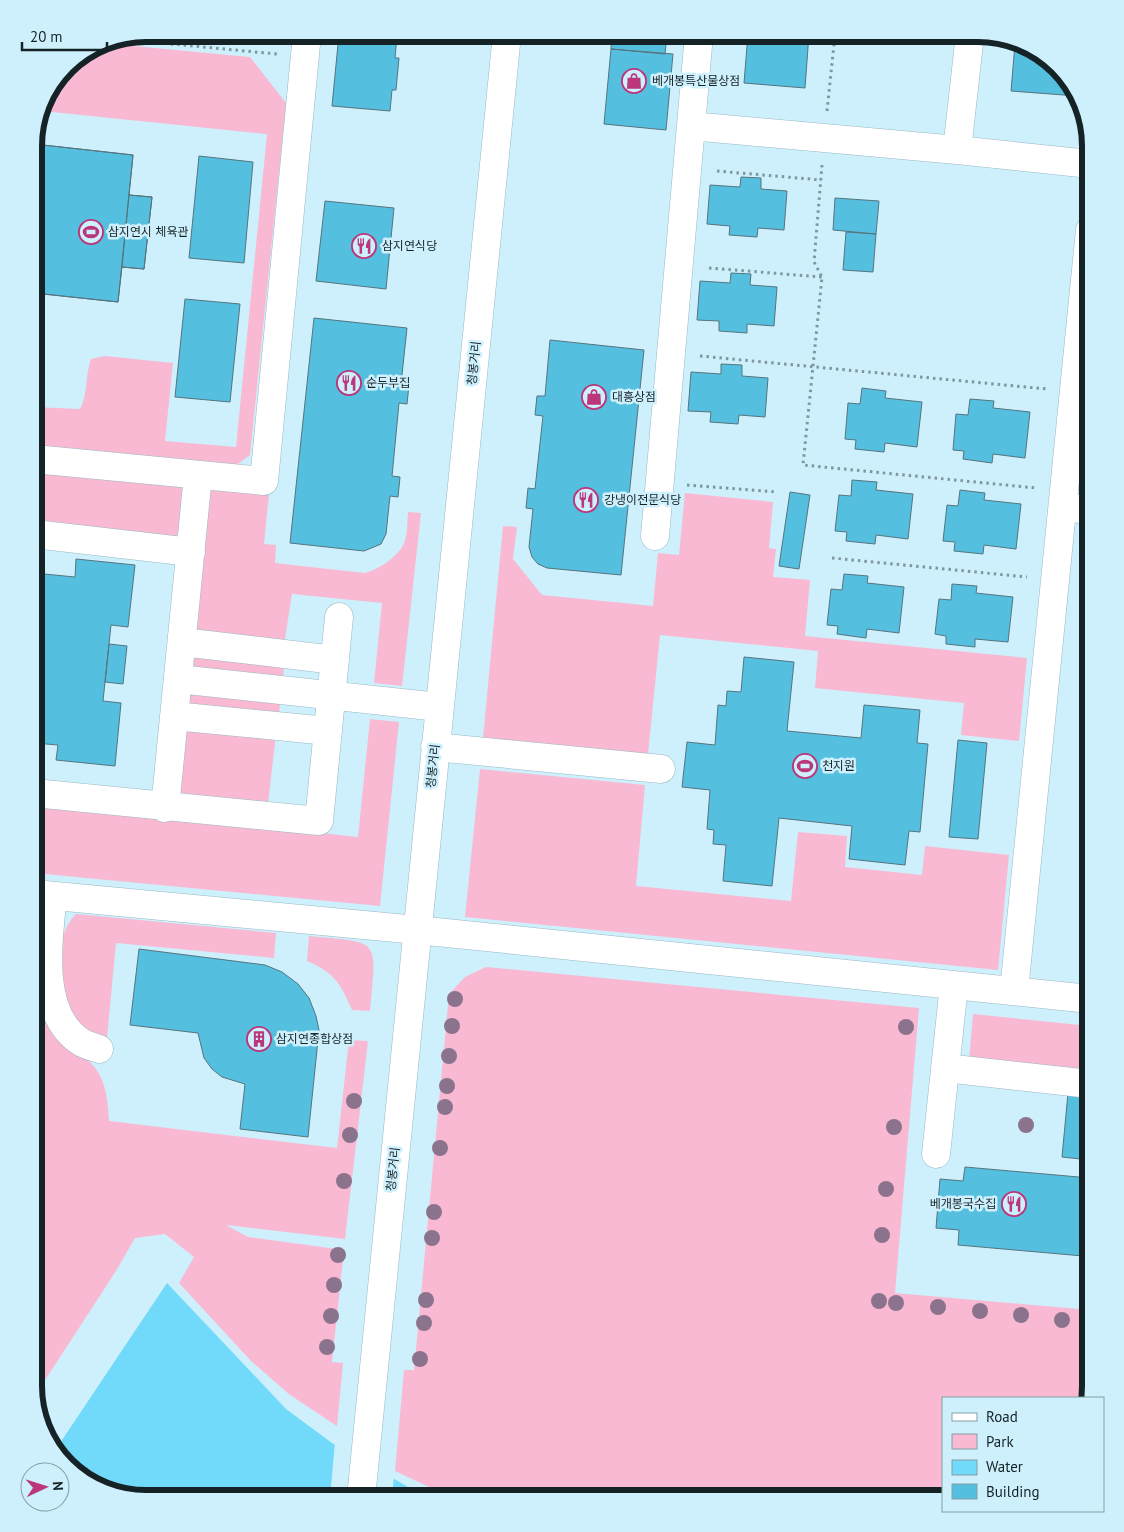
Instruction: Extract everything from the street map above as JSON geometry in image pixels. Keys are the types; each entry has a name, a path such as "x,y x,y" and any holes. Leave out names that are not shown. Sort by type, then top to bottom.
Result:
{"street":[{"name":"청봉거리","path":"362,1489 506,42"},
{"path":"655,536 698,43"},
{"path":"957,150 968,43"},
{"path":"43,460 264,481 306,45"},
{"path":"691,126 1082,163"},
{"path":"1014,991 1082,311"},
{"path":"165,808 198,475"},
{"path":"1064,499 1082,507"},
{"path":"43,535 191,552"},
{"path":"42,794 165,808 319,821 339,617"},
{"path":"182,642 335,660"},
{"path":"178,680 439,707"},
{"path":"174,716 328,731"},
{"path":"435,747 661,769"},
{"path":"99,1049 81,1042 66,1027 55,1008 48,961 43,895 417,930 1082,997"},
{"path":"936,1154 954,985"},
{"path":"945,1068 1082,1083"}],"path":[{"path":"215,42 306,45"},
{"path":"834,43 814,262 822,277 803,465 1064,499"},
{"path":"717,171 821,180"},
{"path":"709,268 822,277"},
{"path":"700,356 1074,392"},
{"path":"659,482 776,492"},
{"path":"832,558 1056,580"}],"green space":[{"path":"221,42 243,42 243,44"},
{"path":"123,45 250,57 286,103 250,455 234,467 43,449 43,407 80,409 83,403 91,359 105,356 173,363 165,441 236,447 267,134 49,112 60,89 68,78 83,64 100,53"},
{"path":"43,471 181,487 185,505 182,525 176,536 163,537 43,523"},
{"path":"211,488 269,494 264,544 276,545 275,563 369,572 387,562 401,548 406,536 408,512 421,513 402,686 374,683 382,603 292,594 284,645 199,636 196,627"},
{"path":"685,493 773,502 769,548 776,549 773,577 810,580 805,636 1027,658 1019,741 961,735 964,703 815,688 818,651 660,635 648,754 483,738 503,526 517,527 513,559 542,595 653,606 658,553 679,555"},
{"path":"193,654 284,664 283,679 191,669"},
{"path":"189,693 280,703 279,717 187,707"},
{"path":"370,719 399,722 380,906 42,874 42,803 358,837"},
{"path":"185,731 276,735 268,803 186,796 181,793 179,787"},
{"path":"480,769 645,785 636,886 791,901 798,832 847,836 845,867 922,875 925,846 1009,855 998,970 465,917"},
{"path":"76,914 276,933 274,958 116,943 107,1038 98,1038 79,1030 66,1002 60,977 61,943 69,922"},
{"path":"1082,916 1082,947 1079,947"},
{"path":"309,936 351,940 370,949 373,957 373,969 370,1011 352,1010 336,980 324,970 307,961"},
{"path":"42,944 78,1052 94,1066 103,1082 109,1121 337,1148 349,1040 368,1041 345,1239 226,1225 248,1237 344,1250 332,1362 343,1363 337,1426 290,1395 251,1361 179,1283 194,1257 165,1234 135,1238 116,1271 42,1385"},
{"path":"486,967 919,1008 895,1293 1082,1309 1081,1397 942,1397 942,1490 434,1489 395,1471 404,1370 414,1370 449,994 465,977"},
{"path":"973,1014 1082,1025 1082,1074 969,1061"}],"water":[{"path":"167,1283 286,1409 332,1443 412,1489 126,1488 100,1479 78,1464 60,1443"}],"pier":[{"path":"335,1442 394,1475 393,1489 331,1489"}],"building":[{"path":"338,42 396,42 395,58 399,58 396,90 392,90 390,111 332,106"},
{"path":"611,43 666,43 665,54 611,49"},
{"path":"747,43 808,43 805,88 744,83"},
{"path":"611,49 673,54 666,130 604,124"},
{"path":"1015,49 1024,53 1046,68 1069,95 1011,91"},
{"name":"삼지연시 체육관","path":"43,145 133,155 118,302 43,294"},
{"name":"삼지연시 체육관","path":"43,145 133,155 129,195 152,197 144,269 122,267 118,302 43,294"},
{"path":"199,156 253,162 244,263 189,258"},
{"path":"741,177 761,178 761,189 787,191 784,230 758,228 757,237 729,235 730,226 707,224 710,185 740,187"},
{"path":"129,195 152,197 144,269 122,267"},
{"path":"835,198 879,201 876,234 833,230"},
{"path":"325,201 394,208 386,289 316,281"},
{"path":"846,232 876,234 873,272 843,270"},
{"path":"731,273 751,274 750,285 777,287 774,326 747,324 747,333 719,331 719,321 697,320 700,281 730,283"},
{"path":"185,299 240,304 230,402 175,397"},
{"path":"314,318 407,328 401,384 409,385 407,404 399,403 392,476 400,477 398,497 390,496 386,534 381,544 364,551 290,543"},
{"path":"550,340 644,350 621,575 547,568 538,564 532,557 529,547 533,509 526,508 528,488 535,489 543,416 535,415 537,396 545,396"},
{"path":"721,364 742,365 742,376 768,378 765,417 739,415 738,424 710,422 711,412 688,411 691,372 721,374"},
{"path":"862,388 886,391 885,398 922,402 917,447 885,443 884,452 855,449 856,440 845,439 848,403 860,404"},
{"path":"970,399 994,401 993,408 1030,412 1025,458 993,454 992,463 963,459 964,451 953,450 956,414 968,415"},
{"path":"852,480 877,482 876,490 913,494 908,539 876,535 875,544 846,541 847,532 835,531 839,495 851,496"},
{"path":"960,490 985,493 984,500 1021,504 1016,549 984,545 983,554 954,551 955,542 943,541 947,505 958,506"},
{"path":"790,492 810,495 799,569 779,566"},
{"path":"76,559 135,565 128,627 111,625 103,701 121,703 115,766 56,760 58,745 43,744 43,574 75,577"},
{"path":"844,574 868,576 867,583 904,587 899,633 867,629 866,638 837,634 838,626 827,625 831,589 842,590"},
{"path":"952,584 977,586 976,593 1013,597 1008,642 975,639 975,647 946,644 946,636 935,634 939,599 951,600"},
{"path":"109,644 127,646 123,684 105,682"},
{"name":"천지원","path":"744,657 794,662 787,731 861,738 864,705 920,710 917,743 928,744 920,832 909,831 905,865 849,859 852,826 779,818 772,886 723,881 726,845 713,844 714,830 707,829 710,790 682,787 687,742 715,745 718,705 726,706 727,691 741,692"},
{"path":"958,740 987,743 978,839 949,837"},
{"name":"삼지연종합상점","path":"139,949 265,965 282,972 298,984 309,998 319,1030 308,1137 240,1129 245,1084 222,1077 212,1069 204,1058 198,1033 130,1025"},
{"path":"1068,1093 1082,1094 1082,1159 1062,1157"},
{"name":"베개봉국수집","path":"965,1167 1082,1177 1082,1256 958,1245 959,1230 936,1228 940,1179 963,1181"}],"place":[{"name":"베개봉특산물상점","path":"634,81"},
{"name":"삼지연시 체육관","path":"91,232"},
{"name":"삼지연식당","path":"364,246"},
{"name":"순두부집","path":"349,383"},
{"name":"대흥상점","path":"594,397"},
{"name":"강냉이전문식당","path":"586,500"},
{"name":"천지원","path":"805,766"},
{"name":"삼지연종합상점","path":"259,1039"},
{"name":"베개봉국수집","path":"1014,1204"}]}
